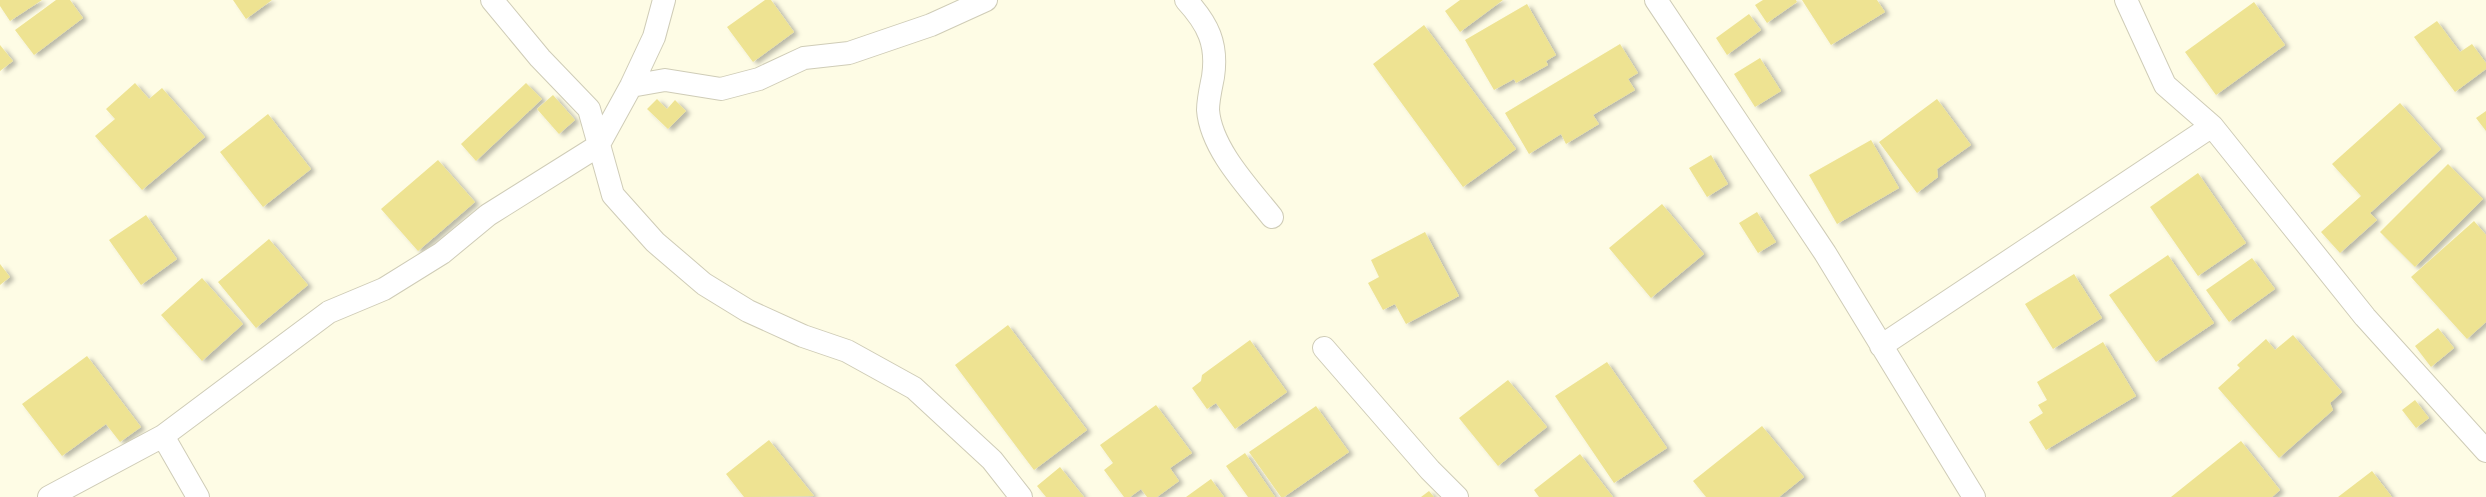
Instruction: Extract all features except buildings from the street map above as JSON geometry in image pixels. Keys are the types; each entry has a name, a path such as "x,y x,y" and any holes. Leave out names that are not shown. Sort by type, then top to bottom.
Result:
{"street":[{"path":"492,0 540,58 589,109 598,146 613,195 655,242 704,284 748,311 803,336 847,351 914,388 992,460 1021,497"},
{"path":"49,497 163,436 329,312 384,289 442,253 488,215 598,146 631,86 654,37 664,0"},
{"path":"631,86 665,80 722,89 759,79 804,58 849,53 931,25 986,0"},
{"path":"1186,0 1200,16 1211,35 1214,71 1208,110 1216,138 1237,175 1272,217"},
{"path":"1656,0 1825,253 1974,497"},
{"path":"2126,0 2165,85 2212,126 2365,317 2486,451"},
{"path":"1881,346 2212,126"},
{"path":"1324,348 1430,470 1457,497"},
{"path":"163,436 198,497"}]}
